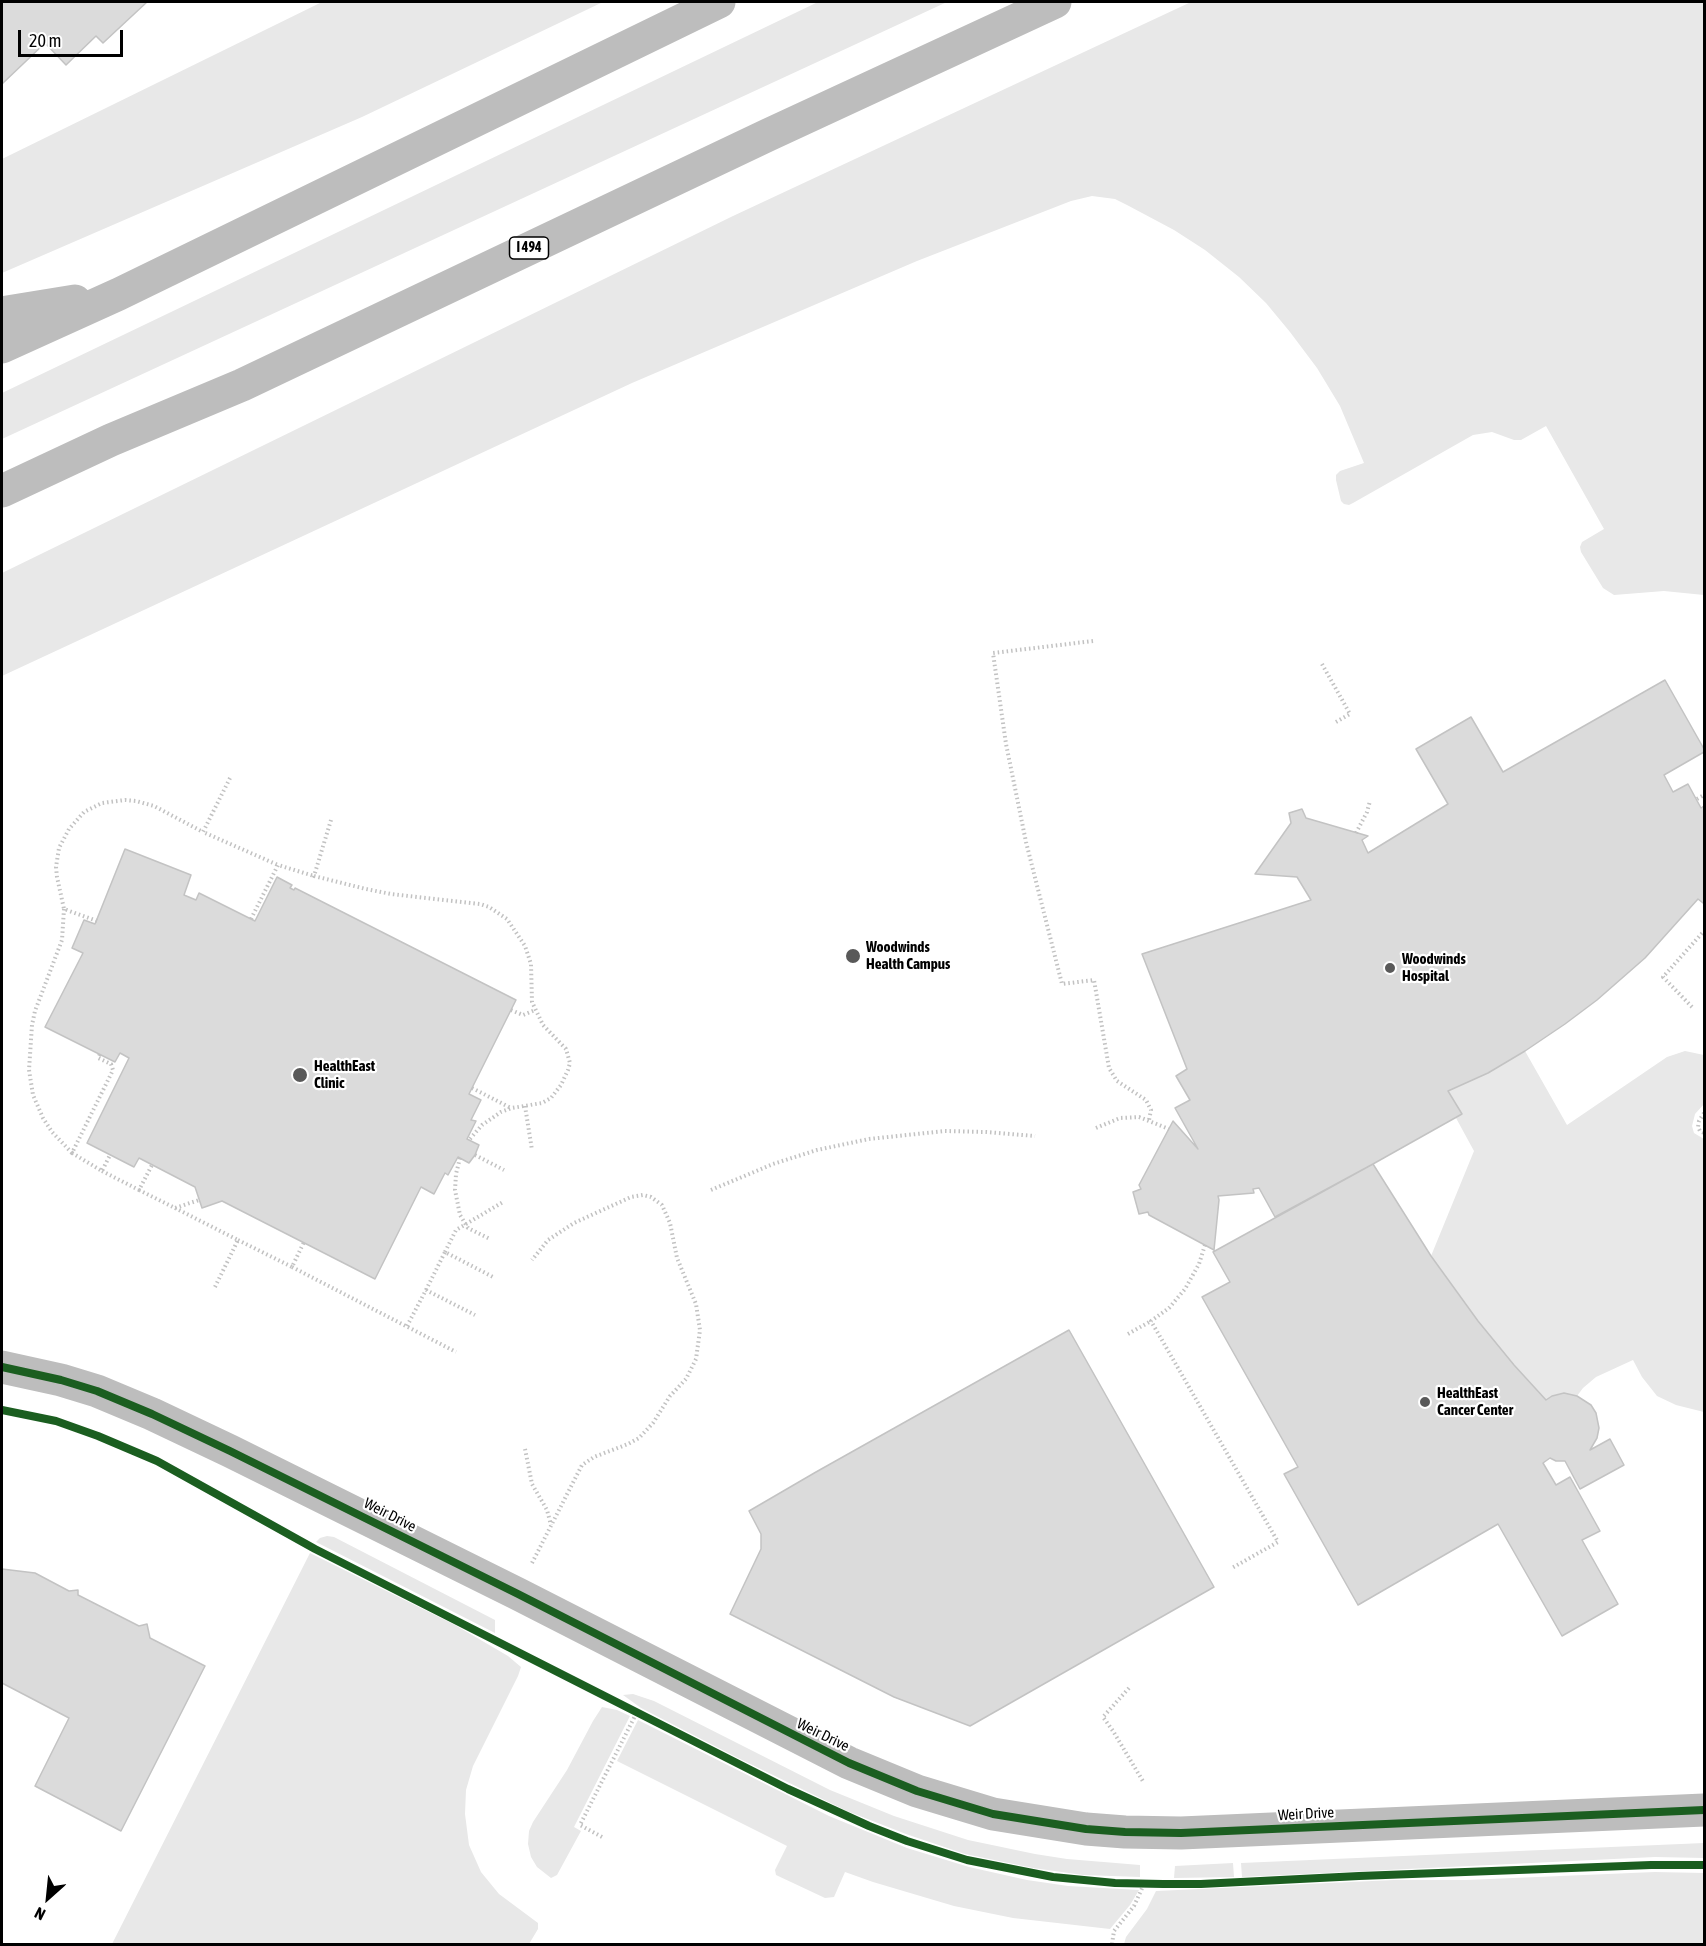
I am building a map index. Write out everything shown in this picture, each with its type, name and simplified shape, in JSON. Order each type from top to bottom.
[{"type":"main road","points":[[2,347],[119,294],[719,2]]},
{"type":"main road","name":"I 494","points":[[2,491],[111,440],[242,385],[768,135],[1055,2]]},
{"type":"main road","points":[[2,314],[119,294]]},
{"type":"main road","points":[[2,514],[111,440]]},
{"type":"main road","name":"Weir Drive","points":[[2,1367],[61,1380],[97,1391],[200,1436],[828,1752],[893,1782],[975,1809],[1075,1828],[1145,1833],[1704,1810]]},
{"type":"path","points":[[1093,641],[993,653],[1003,725],[1026,842],[1062,984],[1094,980],[1109,1068],[1118,1081],[1146,1100],[1151,1110],[1149,1120]]},
{"type":"path","points":[[1322,664],[1350,714],[1336,722]]},
{"type":"path","points":[[203,831],[230,778]]},
{"type":"path","points":[[1696,799],[1704,795]]},
{"type":"path","points":[[456,1352],[102,1172],[72,1153],[52,1132],[33,1095],[29,1070],[35,1011],[62,940],[64,909],[57,878],[57,855],[69,829],[84,812],[102,802],[136,801],[161,809],[278,865],[366,890],[475,903],[498,913],[514,927],[520,936],[529,955],[531,995],[535,1010],[543,1025],[564,1046],[570,1063],[565,1079],[551,1098],[542,1103],[501,1112],[482,1125],[469,1140]]},
{"type":"path","points":[[1356,833],[1370,801]]},
{"type":"path","points":[[314,876],[331,820]]},
{"type":"path","points":[[251,919],[278,865]]},
{"type":"path","points":[[64,909],[97,921]]},
{"type":"path","points":[[1692,1006],[1663,977],[1704,931]]},
{"type":"path","points":[[511,1010],[523,1015],[535,1010]]},
{"type":"path","points":[[72,1153],[113,1070],[111,1064],[98,1058],[100,1054]]},
{"type":"path","points":[[472,1088],[512,1108]]},
{"type":"path","points":[[525,1106],[532,1150]]},
{"type":"path","points":[[1704,1113],[1698,1127],[1704,1133]]},
{"type":"path","points":[[1096,1128],[1126,1117],[1139,1117],[1169,1129]]},
{"type":"path","points":[[711,1190],[773,1164],[818,1150],[869,1139],[945,1131],[986,1131],[1035,1136]]},
{"type":"path","points":[[102,1172],[110,1155]]},
{"type":"path","points":[[475,1155],[504,1170]]},
{"type":"path","points":[[460,1158],[455,1190],[458,1209],[468,1228],[490,1239]]},
{"type":"path","points":[[139,1190],[152,1165]]},
{"type":"path","points":[[531,1563],[582,1465],[594,1457],[634,1441],[646,1430],[661,1412],[670,1396],[681,1386],[692,1369],[699,1350],[700,1330],[696,1304],[677,1258],[666,1212],[660,1202],[651,1197],[643,1195],[631,1197],[574,1223],[548,1240],[532,1260]]},
{"type":"path","points":[[175,1208],[199,1200]]},
{"type":"path","points":[[407,1326],[456,1230],[503,1202]]},
{"type":"path","points":[[214,1289],[238,1240]]},
{"type":"path","points":[[292,1267],[304,1242]]},
{"type":"path","points":[[1128,1334],[1169,1308],[1185,1289],[1199,1264],[1205,1245]]},
{"type":"path","points":[[445,1252],[495,1278]]},
{"type":"path","points":[[426,1290],[475,1315]]},
{"type":"path","points":[[1151,1321],[1278,1542],[1232,1568]]},
{"type":"path","points":[[525,1449],[532,1484],[547,1510],[551,1526]]},
{"type":"path","points":[[1129,1688],[1103,1717],[1144,1783]]},
{"type":"path","points":[[627,1707],[646,1717]]},
{"type":"path","points":[[602,1837],[580,1825],[637,1712]]},
{"type":"path","points":[[1134,1884],[1153,1884]]},
{"type":"path","points":[[1112,1944],[1114,1931],[1134,1906],[1144,1884]]},
{"type":"shaded area","points":[[322,2],[603,2],[362,117],[2,273],[2,159]]},
{"type":"shaded area","points":[[818,2],[947,2],[2,439],[2,393]]},
{"type":"shaded area","points":[[1191,2],[1704,2],[1704,595],[1664,591],[1614,595],[1603,588],[1580,547],[1582,542],[1604,529],[1546,426],[1521,440],[1514,440],[1492,432],[1473,435],[1353,503],[1344,504],[1341,501],[1336,475],[1340,471],[1364,463],[1340,406],[1317,368],[1290,332],[1266,303],[1239,277],[1205,250],[1174,230],[1115,199],[1092,196],[1071,201],[917,261],[632,383],[2,676],[2,573],[733,216]]},
{"type":"shaded area","points":[[1525,1051],[1567,1125],[1667,1057],[1685,1051],[1704,1055],[1704,1104],[1695,1114],[1692,1126],[1694,1133],[1704,1139],[1704,1412],[1676,1405],[1657,1396],[1642,1377],[1633,1360],[1596,1377],[1577,1396],[1564,1393],[1546,1400],[1478,1321],[1431,1256],[1474,1151],[1456,1118],[1462,1114],[1448,1091],[1488,1073]]},
{"type":"shaded area","points":[[327,1536],[334,1537],[495,1620],[495,1633],[316,1542]]},
{"type":"shaded area","points":[[310,1553],[455,1625],[508,1656],[521,1667],[473,1766],[466,1790],[465,1814],[469,1845],[481,1872],[499,1894],[538,1923],[538,1929],[529,1944],[112,1944]]},
{"type":"shaded area","points":[[633,1694],[654,1701],[830,1790],[894,1816],[968,1840],[1035,1854],[1140,1865],[1140,1877],[1083,1875],[1033,1868],[965,1854],[906,1834],[847,1811],[738,1758],[641,1708],[623,1695]]},
{"type":"shaded area","points":[[602,1707],[630,1716],[574,1827],[581,1831],[557,1875],[551,1878],[537,1867],[531,1857],[528,1844],[529,1831]]},
{"type":"shaded area","points":[[638,1720],[829,1816],[907,1848],[969,1867],[1027,1880],[1068,1886],[1139,1890],[1110,1929],[1013,1918],[954,1906],[845,1872],[834,1897],[825,1898],[776,1875],[775,1870],[787,1846],[617,1761]]},
{"type":"shaded area","points":[[1704,1843],[1704,1858],[1655,1857],[1242,1877],[1241,1863]]},
{"type":"shaded area","points":[[1233,1863],[1234,1877],[1174,1878],[1175,1866]]},
{"type":"shaded area","points":[[1655,1872],[1704,1873],[1704,1944],[1124,1944],[1126,1937],[1147,1909],[1156,1891],[1394,1880],[1466,1880]]},
{"type":"building","points":[[2,2],[147,2],[103,43],[96,36],[66,65],[45,43],[2,84]]},
{"type":"building","name":"Woodwinds Hospital","points":[[1665,680],[1704,749],[1704,752],[1664,775],[1673,792],[1688,784],[1701,808],[1704,806],[1703,903],[1698,899],[1645,958],[1597,1000],[1565,1024],[1488,1073],[1448,1091],[1462,1114],[1373,1164],[1275,1217],[1259,1188],[1253,1189],[1254,1193],[1218,1196],[1214,1250],[1149,1215],[1148,1212],[1139,1214],[1133,1192],[1141,1189],[1139,1185],[1173,1121],[1198,1149],[1175,1108],[1190,1100],[1176,1076],[1187,1069],[1142,954],[1311,900],[1297,877],[1255,874],[1291,823],[1289,813],[1302,809],[1306,818],[1368,836],[1362,840],[1368,853],[1448,804],[1416,749],[1471,717],[1503,772]]},
{"type":"building","name":"HealthEast Clinic","points":[[125,849],[191,875],[184,895],[196,900],[199,893],[255,921],[277,877],[292,885],[290,888],[294,890],[295,888],[516,1000],[469,1094],[481,1100],[471,1120],[476,1121],[467,1139],[479,1145],[475,1155],[469,1163],[458,1157],[448,1175],[445,1173],[434,1194],[421,1187],[375,1279],[222,1201],[202,1208],[195,1187],[139,1158],[134,1167],[87,1143],[129,1058],[120,1053],[115,1062],[45,1027],[83,953],[72,948],[84,920],[95,924]]},
{"type":"building","name":"HealthEast Cancer Center","points":[[1373,1164],[1431,1256],[1478,1321],[1514,1365],[1546,1400],[1564,1393],[1577,1396],[1591,1405],[1596,1413],[1599,1428],[1597,1438],[1590,1450],[1610,1439],[1624,1465],[1580,1489],[1565,1461],[1550,1458],[1543,1463],[1556,1485],[1570,1477],[1600,1531],[1582,1540],[1618,1604],[1562,1636],[1498,1524],[1358,1605],[1284,1474],[1298,1467],[1202,1297],[1230,1282],[1213,1252]]},
{"type":"building","points":[[1069,1330],[1214,1587],[970,1726],[894,1697],[730,1614],[761,1549],[761,1534],[749,1511]]},
{"type":"building","points":[[2,1569],[35,1573],[69,1591],[78,1590],[78,1595],[139,1626],[147,1624],[150,1638],[205,1666],[121,1831],[35,1786],[69,1718],[2,1683]]},
{"type":"cycle path","points":[[2,1367],[61,1380],[97,1391],[152,1414],[518,1594],[849,1763],[917,1791],[993,1814],[1086,1829],[1181,1833],[1704,1810]]},
{"type":"cycle path","points":[[2,1410],[56,1421],[157,1461],[315,1549],[788,1789],[869,1826],[967,1860],[1053,1877],[1115,1883],[1163,1884],[1651,1865],[1704,1865]]},
{"type":"place","name":"Woodwinds Health Campus","points":[[853,956]]},
{"type":"place","name":"Woodwinds Hospital","points":[[1390,968]]},
{"type":"place","name":"HealthEast Clinic","points":[[300,1075]]},
{"type":"place","name":"HealthEast Cancer Center","points":[[1425,1402]]}]
